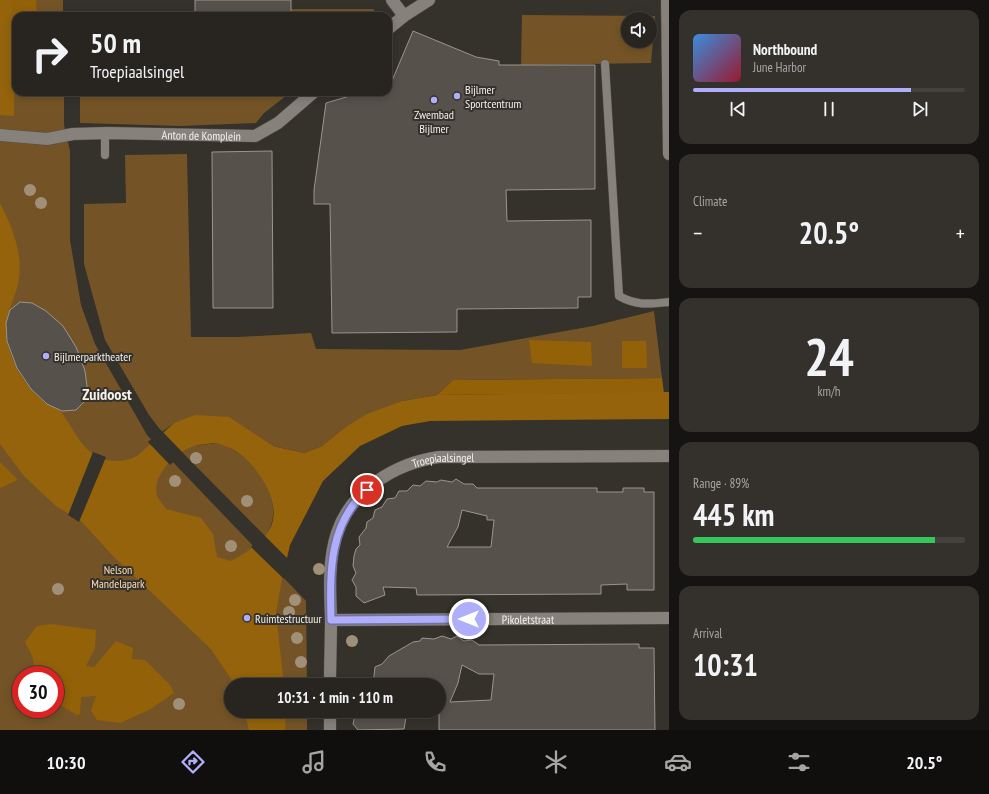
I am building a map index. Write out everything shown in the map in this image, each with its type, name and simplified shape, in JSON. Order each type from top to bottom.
[{"type":"street","points":[[392,0],[404,16]]},
{"type":"street","points":[[392,26],[429,0]]},
{"type":"street","points":[[667,0],[669,154]]},
{"type":"street","name":"Anton de Komplein","points":[[0,135],[47,139],[73,134],[105,133],[255,136],[278,123],[309,96]]},
{"type":"street","name":"Troepiaalsingel","points":[[331,620],[332,558],[337,533],[349,510],[359,497],[374,484],[394,471],[421,459],[439,457],[669,456]]},
{"type":"street","name":"Pikoletstraat","points":[[331,620],[669,618]]},
{"type":"street","points":[[330,678],[331,620]]},
{"type":"street","points":[[330,718],[330,730]]},
{"type":"lane","points":[[605,64],[619,296],[631,302],[645,304],[669,302]]},
{"type":"lane","points":[[105,133],[105,155]]},
{"type":"green space","name":"Nelson Mandelapark","points":[[0,0],[63,0],[63,12],[12,12],[12,96],[64,96],[64,125],[70,151],[70,240],[81,305],[95,344],[147,435],[306,601],[307,678],[224,678],[224,718],[307,718],[307,730],[0,730]]},
{"type":"green space","points":[[291,9],[374,9],[374,12],[291,12]]},
{"type":"green space","points":[[522,15],[621,16],[621,48],[652,48],[651,63],[521,65]]},
{"type":"green space","points":[[80,96],[286,96],[264,113],[256,123],[180,126],[80,123]]},
{"type":"green space","points":[[187,154],[191,337],[239,337],[311,333],[316,349],[460,350],[593,326],[654,311],[662,378],[453,380],[437,395],[402,401],[344,428],[322,446],[304,453],[174,423],[162,432],[149,415],[105,340],[84,264],[84,204],[126,203],[125,155]]},
{"type":"green space","points":[[217,443],[232,449],[244,457],[253,466],[268,488],[272,500],[273,513],[271,525],[265,536],[181,451],[194,446]]},
{"type":"shaded area","points":[[0,0],[10,0],[12,12],[12,96],[14,96],[14,116],[0,115]]},
{"type":"shaded area","points":[[10,0],[36,0],[37,12],[12,12],[12,18]]},
{"type":"shaded area","points":[[0,203],[13,232],[20,263],[18,284],[6,327],[7,342],[12,359],[30,389],[43,401],[61,412],[85,447],[96,456],[103,459],[117,461],[130,459],[137,456],[174,423],[195,415],[229,417],[273,446],[304,453],[322,446],[344,428],[367,414],[402,401],[437,395],[669,392],[669,419],[430,421],[402,426],[360,446],[323,481],[290,545],[276,613],[283,678],[230,678],[211,649],[114,557],[80,520],[57,507],[24,476],[0,444]],"holes":[[[216,443],[227,447],[242,456],[259,474],[271,497],[273,508],[273,520],[269,530],[252,548],[231,561],[217,557],[213,534],[201,518],[166,509],[157,496],[156,488],[158,480],[167,465],[173,458],[188,448],[203,444]]]},
{"type":"shaded area","points":[[529,340],[591,342],[592,366],[532,363]]},
{"type":"shaded area","points":[[622,341],[646,341],[647,368],[622,368]]},
{"type":"shaded area","points":[[662,378],[664,393],[437,395],[453,380]]},
{"type":"shaded area","points":[[0,462],[18,480],[0,488]]},
{"type":"shaded area","points":[[51,624],[96,630],[95,648],[86,666],[94,667],[116,641],[133,648],[132,659],[145,660],[170,685],[174,693],[149,710],[120,723],[97,720],[91,711],[96,696],[81,697],[80,714],[77,715],[64,707],[64,666],[33,666],[33,658],[25,642],[37,626]]},
{"type":"shaded area","points":[[246,718],[286,718],[285,730],[249,730]]},
{"type":"pier","points":[[161,430],[183,453],[170,465],[148,442]]},
{"type":"pier","points":[[93,452],[106,457],[79,522],[68,515]]},
{"type":"pier","points":[[263,534],[289,560],[284,579],[251,547]]},
{"type":"building","points":[[195,0],[291,0],[291,12],[195,12]]},
{"type":"building","points":[[413,31],[476,57],[499,61],[499,65],[595,65],[595,189],[506,190],[507,221],[591,220],[591,297],[578,297],[578,308],[457,309],[457,332],[332,333],[330,204],[314,204],[314,190],[326,103],[350,96],[392,96],[392,81]]},
{"type":"building","points":[[272,151],[273,308],[213,308],[212,152]]},
{"type":"building","name":"Bijlmerparktheater","points":[[20,302],[32,303],[46,311],[63,326],[76,347],[85,371],[87,386],[85,401],[76,410],[62,411],[47,404],[31,389],[17,368],[7,341],[6,323],[10,310]]},
{"type":"building","points":[[456,479],[464,484],[473,484],[477,488],[597,488],[597,492],[623,492],[623,488],[644,488],[644,492],[654,492],[654,590],[627,590],[627,584],[601,585],[601,594],[417,595],[416,588],[383,587],[385,595],[364,603],[356,596],[356,587],[352,580],[356,573],[353,566],[354,556],[356,549],[360,545],[359,537],[366,528],[367,522],[373,518],[375,510],[382,507],[387,499],[395,498],[399,491],[407,491],[413,485],[420,486],[426,481],[437,482],[441,480],[452,482]],"holes":[[[462,510],[487,516],[487,520],[494,520],[491,547],[447,547],[458,527]]]},
{"type":"building","points":[[442,636],[451,639],[457,636],[464,641],[472,640],[479,645],[639,644],[639,648],[654,648],[655,730],[439,730],[439,718],[446,718],[446,678],[374,678],[375,667],[382,664],[389,656],[413,642],[420,641],[422,638],[434,639]],"holes":[[[462,665],[479,674],[494,674],[491,700],[450,702],[458,683]]]},
{"type":"building","points":[[354,718],[406,718],[404,729],[358,730],[353,724]]},
{"type":"place","name":"Bijlmer Sportcentrum","points":[[457,96]]},
{"type":"place","name":"Zwembad Bijlmer","points":[[434,100]]},
{"type":"place","name":"Bijlmerparktheater","points":[[46,356]]},
{"type":"place","name":"Ruimtestructuur","points":[[247,618]]},
{"type":"district","name":"Zuidoost","points":[[107,394]]},
{"type":"route","points":[[367,490],[359,497],[349,510],[337,533],[332,558],[330,582],[331,620],[469,619]]}]
